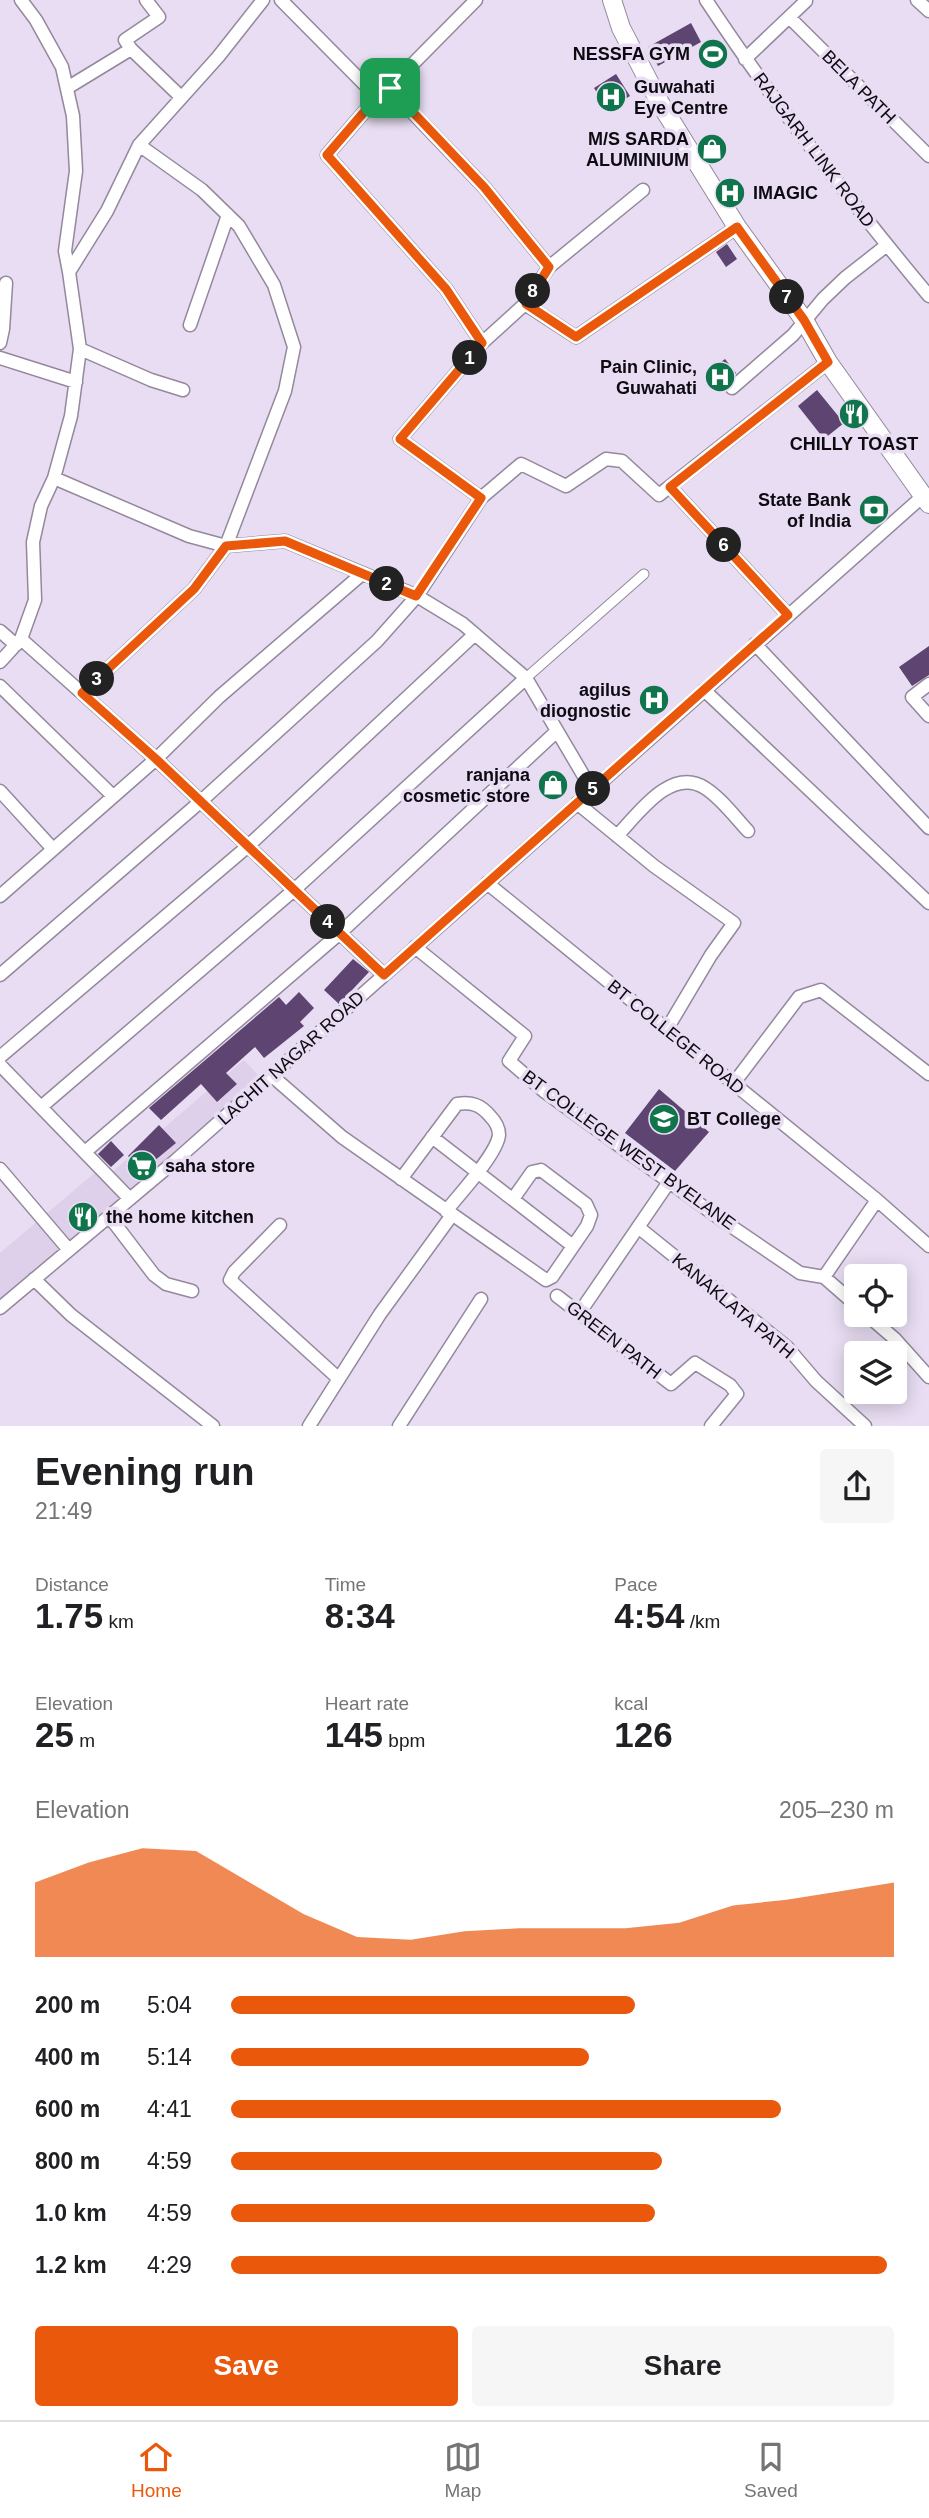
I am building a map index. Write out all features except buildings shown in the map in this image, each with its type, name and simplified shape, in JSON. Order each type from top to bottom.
[{"type":"main road","points":[[598,0],[621,27]]},
{"type":"main road","points":[[611,0],[621,27],[660,103],[737,227],[804,320],[828,362],[926,500]]},
{"type":"street","points":[[0,662],[18,642],[35,600],[33,542],[41,506],[54,478],[71,416],[80,349],[65,251],[76,171],[73,116],[62,67],[36,20],[21,0]]},
{"type":"street","points":[[146,0],[159,17],[125,40],[181,97]]},
{"type":"street","points":[[69,272],[107,211],[139,145],[218,57],[263,0]]},
{"type":"street","points":[[281,0],[377,97]]},
{"type":"street","points":[[476,0],[390,88],[377,97],[327,155],[446,289],[482,343]]},
{"type":"street","name":"RAJGARH LINK ROAD","points":[[706,0],[745,59],[929,296]]},
{"type":"street","points":[[745,59],[790,18],[805,0]]},
{"type":"street","points":[[916,0],[929,11]]},
{"type":"street","name":"BELA PATH","points":[[790,18],[929,156]]},
{"type":"street","points":[[67,88],[131,49]]},
{"type":"street","points":[[390,88],[484,187],[549,267]]},
{"type":"street","points":[[82,693],[194,589],[226,546],[285,391],[294,347],[274,285],[239,226],[202,190],[139,145]]},
{"type":"street","points":[[481,498],[400,439],[482,343],[526,304],[549,267],[643,190]]},
{"type":"street","points":[[190,325],[228,215]]},
{"type":"street","points":[[526,304],[576,337],[737,227]]},
{"type":"street","points":[[732,388],[793,335],[845,278],[887,245]]},
{"type":"street","points":[[0,343],[6,283]]},
{"type":"street","points":[[80,349],[164,385],[183,390]]},
{"type":"street","points":[[0,358],[76,382]]},
{"type":"street","points":[[0,975],[200,802],[377,641],[416,596],[481,498],[521,464],[566,486],[606,458],[622,461],[659,495],[828,362]]},
{"type":"street","points":[[54,478],[188,536],[226,546],[285,541],[416,596],[463,624],[526,678],[592,790]]},
{"type":"street","points":[[670,487],[788,615]]},
{"type":"street","name":"LACHIT NAGAR ROAD","points":[[0,1308],[130,1199],[271,1075],[788,615],[926,500]]},
{"type":"street","points":[[0,896],[156,759],[219,697],[362,574]]},
{"type":"street","points":[[41,1107],[294,890],[643,574]]},
{"type":"street","points":[[0,631],[82,693],[156,759],[384,975]]},
{"type":"street","points":[[0,1057],[247,847],[475,634]]},
{"type":"street","points":[[755,644],[929,828]]},
{"type":"street","points":[[929,684],[912,696],[929,716]]},
{"type":"street","points":[[0,686],[113,796]]},
{"type":"street","points":[[704,690],[929,903]]},
{"type":"street","points":[[85,1153],[340,933],[557,731]]},
{"type":"street","points":[[617,836],[650,802],[676,782],[694,782],[708,789],[748,831]]},
{"type":"street","points":[[0,791],[53,849]]},
{"type":"street","points":[[578,803],[654,866],[734,923],[711,955],[667,1030]]},
{"type":"street","name":"BT COLLEGE ROAD","points":[[487,883],[877,1200],[929,1246]]},
{"type":"street","name":"BT COLLEGE WEST BYELANE","points":[[415,947],[525,1036],[509,1061],[545,1092],[800,1273],[824,1276],[844,1294]]},
{"type":"street","points":[[734,1083],[799,997],[821,990],[929,1074]]},
{"type":"street","points":[[0,1065],[130,1199]]},
{"type":"street","points":[[271,1075],[342,1137],[546,1280],[552,1277],[587,1226],[591,1215],[586,1204],[541,1170],[532,1172],[513,1199]]},
{"type":"street","points":[[309,1426],[380,1314],[477,1171],[496,1148],[499,1133],[496,1122],[484,1109],[471,1102],[457,1104],[401,1179]]},
{"type":"street","points":[[432,1137],[573,1246]]},
{"type":"street","points":[[0,1169],[69,1250]]},
{"type":"street","points":[[580,1312],[670,1182]]},
{"type":"street","points":[[824,1276],[877,1200]]},
{"type":"street","points":[[109,1216],[155,1275],[166,1284],[192,1291]]},
{"type":"street","points":[[280,1225],[234,1272],[230,1280],[339,1378]]},
{"type":"street","name":"KANAKLATA PATH","points":[[638,1227],[787,1347],[816,1381],[866,1426]]},
{"type":"street","points":[[34,1279],[71,1315],[214,1426]]},
{"type":"street","name":"GREEN PATH","points":[[557,1296],[671,1384],[695,1363],[730,1385],[737,1394],[711,1426]]},
{"type":"street","points":[[399,1426],[481,1299]]},
{"type":"street","points":[[881,1327],[929,1377]]},
{"type":"shaded area","points":[[244,1060],[260,1077],[133,1189],[128,1187],[113,1171]]},
{"type":"shaded area","points":[[97,1171],[120,1195],[120,1200],[0,1302],[0,1253]]},
{"type":"place","name":"NESSFA GYM","points":[[713,54]]},
{"type":"place","name":"Guwahati Eye Centre","points":[[611,97]]},
{"type":"place","name":"M/S SARDA ALUMINIUM","points":[[712,149]]},
{"type":"place","name":"IMAGIC","points":[[730,193]]},
{"type":"place","name":"Pain Clinic, Guwahati","points":[[720,377]]},
{"type":"place","name":"CHILLY TOAST","points":[[854,414]]},
{"type":"place","name":"State Bank of India","points":[[874,510]]},
{"type":"place","name":"agilus diognostic","points":[[654,700]]},
{"type":"place","name":"ranjana cosmetic store","points":[[553,785]]},
{"type":"place","name":"BT College","points":[[664,1119]]},
{"type":"place","name":"saha store","points":[[142,1166]]},
{"type":"place","name":"the home kitchen","points":[[83,1217]]},
{"type":"route","points":[[390,88],[484,187],[549,267],[526,304],[576,337],[737,227],[804,320],[828,362],[670,487],[788,615],[384,975],[156,759],[82,693],[194,589],[226,546],[285,541],[416,596],[481,498],[400,439],[482,343],[446,289],[327,155],[377,97],[390,88]]}]
